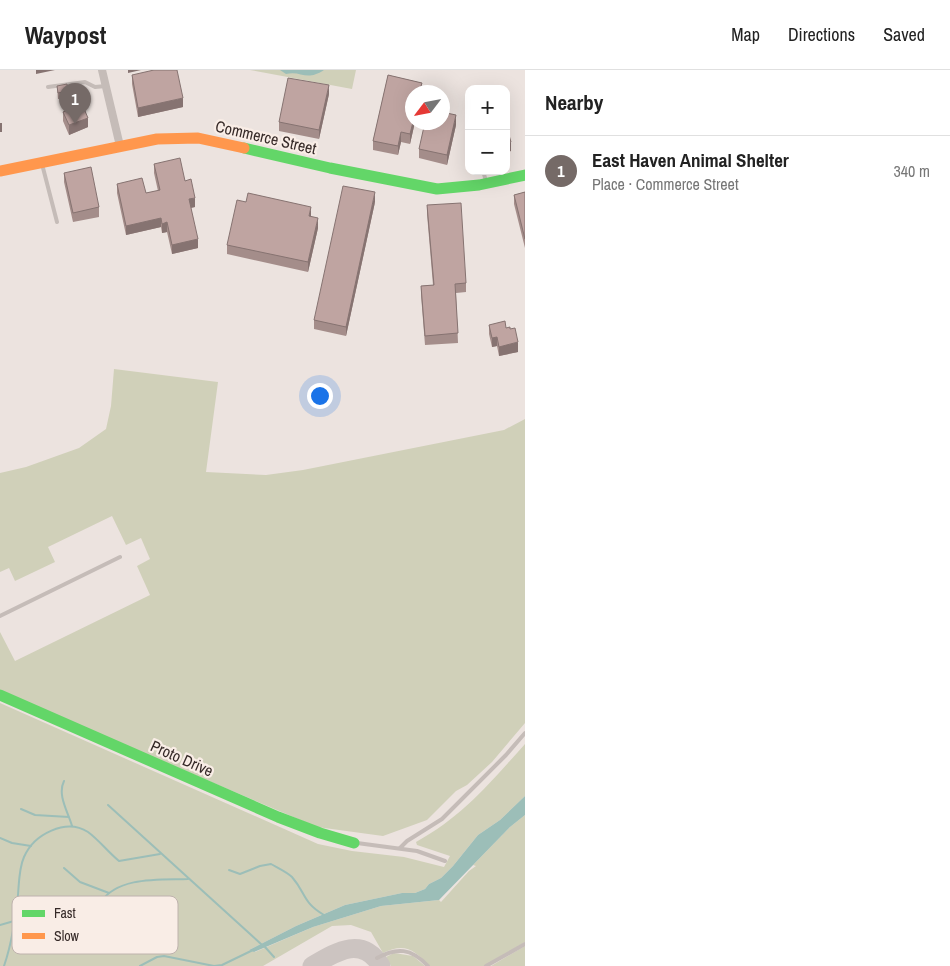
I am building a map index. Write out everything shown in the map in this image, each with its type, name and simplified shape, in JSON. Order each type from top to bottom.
[{"type":"street","points":[[102,70],[120,146]]},
{"type":"street","name":"Commerce Street","points":[[0,171],[157,139],[198,138],[429,188],[454,189],[525,175]]},
{"type":"street","name":"Proto Drive","points":[[0,695],[270,813],[320,833],[354,843]]},
{"type":"lane","points":[[48,87],[85,82],[95,87],[106,86]]},
{"type":"lane","points":[[42,162],[57,222]]},
{"type":"lane","points":[[484,175],[486,183]]},
{"type":"lane","points":[[0,616],[120,557]]},
{"type":"lane","points":[[400,848],[407,841],[442,819],[506,755],[525,732]]},
{"type":"lane","points":[[354,843],[400,848],[431,855],[445,862]]},
{"type":"lane","points":[[486,966],[525,944]]},
{"type":"lane","points":[[376,958],[392,951],[405,951],[417,956],[428,966]]},
{"type":"green space","points":[[250,70],[356,70],[352,89]]},
{"type":"green space","points":[[114,369],[218,382],[206,472],[266,475],[303,470],[504,430],[525,419],[525,723],[492,762],[467,785],[456,791],[427,820],[383,836],[317,827],[0,692],[0,632],[15,661],[150,595],[137,566],[150,559],[141,538],[126,545],[112,516],[48,547],[55,562],[15,581],[9,568],[0,572],[0,473],[26,467],[79,448],[106,429],[111,406]]},
{"type":"green space","points":[[0,703],[318,844],[352,851],[404,857],[444,867],[450,856],[417,845],[416,842],[462,810],[488,785],[525,744],[525,796],[500,820],[478,835],[441,878],[429,884],[425,889],[415,893],[402,893],[345,905],[296,926],[249,950],[255,952],[313,927],[381,906],[439,900],[441,902],[469,871],[476,866],[473,865],[510,827],[525,815],[525,942],[484,966],[430,966],[414,952],[403,948],[383,953],[371,932],[351,925],[332,926],[263,966],[0,966]]},
{"type":"green space","points":[[525,946],[525,966],[491,966]]},
{"type":"green space","points":[[394,953],[413,956],[425,966],[391,966],[386,957]]},
{"type":"water","points":[[280,70],[324,70],[308,75],[286,74]]},
{"type":"water","points":[[525,796],[525,815],[510,827],[439,900],[381,906],[313,927],[254,952],[249,950],[296,926],[345,905],[402,893],[415,893],[425,889],[429,884],[441,878],[453,866],[478,835],[500,820]]},
{"type":"building","points":[[154,70],[177,70],[183,98],[138,108],[132,75]]},
{"type":"building","points":[[388,75],[422,83],[421,85],[405,85],[405,130],[411,130],[410,134],[401,132],[398,146],[373,141]]},
{"type":"building","points":[[288,78],[329,85],[319,130],[279,122]]},
{"type":"building","points":[[67,84],[68,91],[58,93],[57,86]]},
{"type":"building","points":[[74,103],[76,107],[82,104],[88,118],[69,125],[63,112],[70,109],[68,105]]},
{"type":"building","points":[[450,114],[456,115],[447,155],[419,149],[423,130],[450,130]]},
{"type":"building","points":[[180,158],[185,181],[191,179],[195,198],[189,199],[198,239],[172,245],[167,222],[162,224],[161,218],[126,226],[117,184],[142,178],[146,193],[160,190],[154,164]]},
{"type":"building","points":[[91,167],[99,207],[73,213],[64,173]]},
{"type":"building","points":[[343,186],[375,192],[346,327],[314,320]]},
{"type":"building","points":[[525,192],[525,239],[514,195]]},
{"type":"building","points":[[248,193],[311,207],[309,216],[318,218],[308,262],[227,245],[237,200],[246,202]]},
{"type":"building","points":[[461,203],[466,283],[455,284],[458,333],[425,336],[421,286],[434,285],[427,205]]},
{"type":"building","points":[[505,321],[506,328],[515,328],[518,342],[499,347],[497,337],[492,338],[489,325]]},
{"type":"waterway","points":[[64,781],[62,798],[72,826]]},
{"type":"waterway","points":[[108,805],[261,944]]},
{"type":"waterway","points":[[21,809],[35,815],[69,817]]},
{"type":"waterway","points":[[18,896],[22,861],[29,849],[43,835],[61,828],[79,828],[88,832],[119,861],[160,854]]},
{"type":"waterway","points":[[0,838],[12,843],[31,846]]},
{"type":"waterway","points":[[229,870],[240,874],[271,864],[292,877],[312,906],[324,915]]},
{"type":"waterway","points":[[64,868],[80,882],[109,893]]},
{"type":"waterway","points":[[107,896],[118,888],[141,881],[188,879]]},
{"type":"waterway","points":[[0,925],[12,922]]},
{"type":"waterway","points":[[4,966],[12,936]]},
{"type":"waterway","points":[[265,947],[274,957]]},
{"type":"waterway","points":[[140,966],[157,957],[164,956],[214,966],[222,965],[253,950]]},
{"type":"taxiway","points":[[312,966],[348,949],[366,951],[381,966]]},
{"type":"traffic: fast","points":[[244,148],[330,168],[437,189],[479,185],[525,175]]},
{"type":"traffic: fast","points":[[0,695],[278,817],[320,833],[354,843]]},
{"type":"traffic: slow","points":[[0,171],[157,139],[198,138],[244,148]]},
{"type":"place","name":"East Haven Animal Shelter","points":[[75,124]]}]
